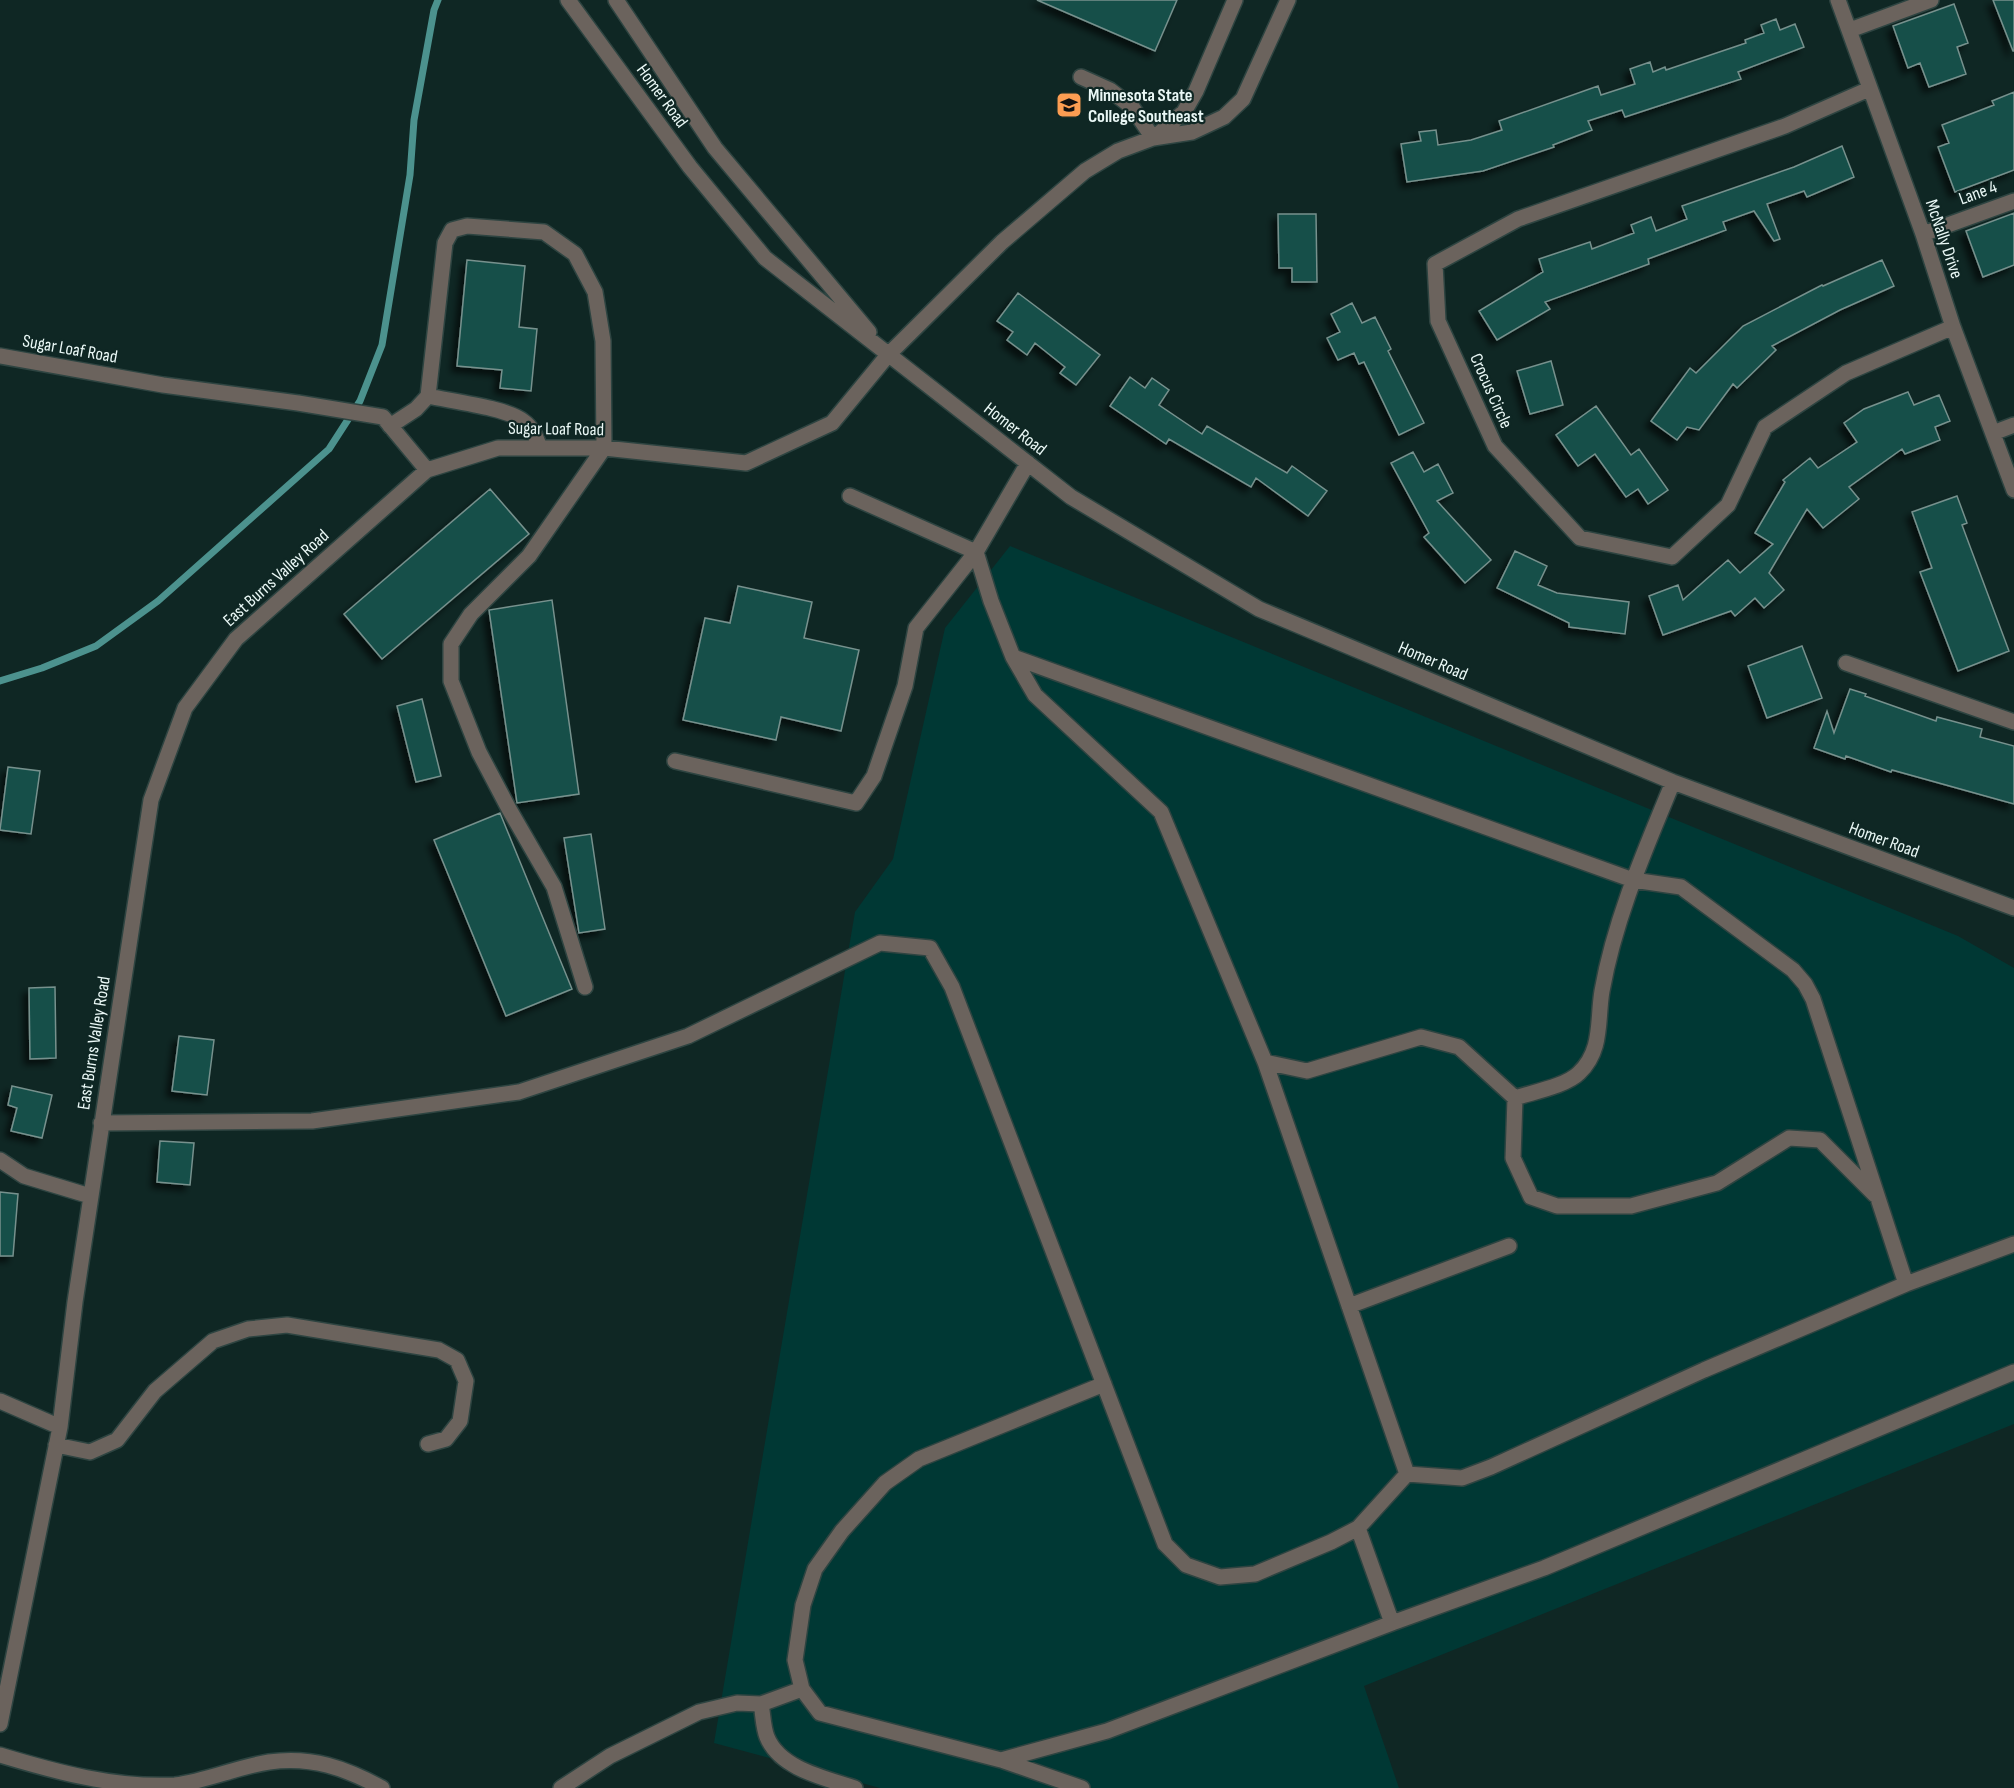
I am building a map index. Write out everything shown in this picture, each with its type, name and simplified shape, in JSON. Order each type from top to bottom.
[{"type":"street","name":"Homer Road","points":[[568,0],[690,167],[765,258],[1071,497],[1259,609],[1673,782],[2014,909]]},
{"type":"street","name":"Homer Road","points":[[616,0],[715,148],[888,355]]},
{"type":"street","points":[[1154,138],[1184,112],[1214,51],[1235,0]]},
{"type":"street","points":[[1154,138],[1192,132],[1224,117],[1243,99],[1288,0]]},
{"type":"street","name":"McNally Drive","points":[[1838,0],[1851,30],[1869,88],[1923,234],[1953,327],[2014,490]]},
{"type":"street","points":[[1851,30],[1931,0]]},
{"type":"street","points":[[1081,77],[1110,90],[1132,107],[1154,138]]},
{"type":"street","name":"Crocus Circle","points":[[1869,88],[1785,126],[1518,219],[1435,264],[1438,321],[1495,446],[1580,538],[1672,557],[1728,505],[1765,427],[1846,373],[1953,327]]},
{"type":"street","name":"Sugar Loaf Road","points":[[427,470],[498,448],[604,448],[746,463],[832,423],[888,355],[1002,242],[1085,171],[1118,151],[1154,138]]},
{"type":"street","name":"Lane 4","points":[[1923,234],[2014,201]]},
{"type":"street","points":[[427,470],[386,421],[416,409],[428,396],[445,243],[452,230],[467,226],[544,232],[575,254],[595,292],[603,341],[604,448],[529,556],[471,614],[451,644],[451,681],[479,752],[554,887],[585,987]]},
{"type":"street","name":"Sugar Loaf Road","points":[[0,356],[163,385],[298,403],[386,421]]},
{"type":"street","points":[[428,396],[500,411],[522,419],[533,431],[540,448]]},
{"type":"street","points":[[1993,433],[2014,425]]},
{"type":"street","points":[[675,761],[856,803],[874,776],[905,686],[916,628],[976,552],[1028,463]]},
{"type":"street","name":"East Burns Valley Road","points":[[0,1725],[60,1427],[90,1197],[151,800],[185,708],[236,639],[427,470]]},
{"type":"street","points":[[850,496],[976,552],[991,601],[1013,657],[1035,695],[1161,812],[1265,1062],[1407,1474]]},
{"type":"street","points":[[1013,657],[1633,880],[1681,887],[1793,970],[1805,984],[1813,999],[1906,1284]]},
{"type":"street","points":[[1846,663],[2014,722]]},
{"type":"street","points":[[1515,1098],[1559,1084],[1579,1074],[1596,1049],[1602,992],[1615,936],[1633,880],[1673,782]]},
{"type":"street","points":[[101,1123],[312,1121],[519,1092],[688,1035],[880,943],[930,948],[952,987],[1165,1545],[1186,1565],[1220,1577],[1255,1574],[1358,1528],[1407,1474]]},
{"type":"street","points":[[1265,1062],[1307,1071],[1421,1036],[1459,1047],[1515,1098],[1513,1158],[1531,1197],[1557,1206],[1631,1206],[1718,1183],[1789,1138],[1820,1140],[1877,1197]]},
{"type":"street","points":[[0,1160],[24,1176],[90,1197]]},
{"type":"street","points":[[1407,1474],[1462,1478],[1704,1370],[1906,1284],[2014,1244]]},
{"type":"street","points":[[1349,1306],[1509,1246]]},
{"type":"street","points":[[56,1445],[90,1452],[117,1440],[155,1391],[213,1341],[248,1329],[287,1325],[439,1350],[457,1360],[466,1381],[460,1421],[446,1439],[428,1444]]},
{"type":"street","points":[[1001,1760],[1107,1731],[1555,1563],[2014,1372]]},
{"type":"street","points":[[1082,1788],[1001,1760],[820,1713],[802,1689],[795,1660],[803,1605],[815,1569],[842,1531],[885,1483],[919,1459],[1104,1383]]},
{"type":"street","points":[[0,1401],[60,1427]]},
{"type":"street","points":[[1358,1528],[1392,1623]]},
{"type":"street","points":[[561,1788],[610,1756],[699,1712],[737,1703],[761,1704],[802,1689]]},
{"type":"street","points":[[761,1704],[766,1736],[774,1749],[801,1771],[855,1788]]},
{"type":"street","points":[[0,1755],[71,1777],[150,1786],[222,1782],[268,1762],[308,1760],[327,1764],[362,1777],[382,1788]]},
{"type":"shaded area","points":[[1010,546],[1958,936],[2014,968],[2014,1424],[1364,1686],[1399,1788],[880,1788],[714,1743],[855,912],[893,859],[945,628]]},
{"type":"building","points":[[1037,0],[1177,0],[1155,51]]},
{"type":"building","points":[[1993,0],[2014,0],[2014,51],[2013,51]]},
{"type":"building","points":[[1954,4],[1968,43],[1957,47],[1966,74],[1929,87],[1920,63],[1908,68],[1893,26]]},
{"type":"building","points":[[1776,19],[1780,30],[1795,24],[1804,47],[1738,72],[1741,79],[1625,117],[1622,110],[1588,121],[1592,130],[1553,145],[1554,147],[1483,171],[1407,182],[1401,144],[1421,141],[1419,132],[1436,130],[1438,145],[1471,140],[1502,130],[1499,121],[1598,86],[1601,95],[1635,84],[1630,69],[1650,62],[1653,72],[1665,67],[1666,70],[1746,43],[1745,40],[1764,33],[1761,25]]},
{"type":"building","points":[[2014,92],[2014,170],[1955,192],[1938,147],[1949,143],[1942,125],[1994,105],[1992,101]]},
{"type":"building","points":[[1842,146],[1854,177],[1807,197],[1804,191],[1767,204],[1780,239],[1774,241],[1754,211],[1723,222],[1726,230],[1648,259],[1649,264],[1545,302],[1550,309],[1497,340],[1479,311],[1543,272],[1539,259],[1590,242],[1592,249],[1634,233],[1631,225],[1651,217],[1656,231],[1687,219],[1682,206],[1794,167]]},
{"type":"building","points":[[2014,213],[2014,265],[1983,277],[1966,231]]},
{"type":"building","points":[[1278,214],[1316,214],[1317,282],[1292,282],[1292,268],[1279,268]]},
{"type":"building","points":[[467,260],[525,266],[519,327],[537,329],[531,391],[500,388],[502,370],[457,366]]},
{"type":"building","points":[[1882,260],[1894,286],[1840,310],[1772,346],[1776,350],[1737,388],[1733,384],[1699,430],[1687,427],[1677,440],[1651,421],[1690,368],[1696,373],[1743,326],[1822,285]]},
{"type":"building","points":[[1018,293],[1100,355],[1076,385],[1060,373],[1065,367],[1035,343],[1027,355],[1007,340],[1013,332],[997,321]]},
{"type":"building","points":[[1352,303],[1362,323],[1375,317],[1391,349],[1388,351],[1424,423],[1399,435],[1364,362],[1359,364],[1354,353],[1338,360],[1327,338],[1340,332],[1331,314]]},
{"type":"building","points":[[1551,361],[1563,405],[1530,414],[1517,371]]},
{"type":"building","points":[[1130,377],[1145,388],[1152,378],[1169,390],[1159,405],[1202,434],[1207,426],[1287,473],[1292,466],[1327,491],[1308,516],[1256,478],[1251,487],[1169,439],[1166,444],[1110,406]]},
{"type":"building","points":[[1908,392],[1914,405],[1939,395],[1950,421],[1935,427],[1940,440],[1905,454],[1902,449],[1849,487],[1859,499],[1823,528],[1807,509],[1769,573],[1784,590],[1764,608],[1755,598],[1735,616],[1731,611],[1663,635],[1649,596],[1678,585],[1683,600],[1728,560],[1740,573],[1773,544],[1755,533],[1785,482],[1783,480],[1810,458],[1818,468],[1857,442],[1844,423],[1864,409]]},
{"type":"building","points":[[1596,406],[1631,455],[1639,449],[1668,490],[1648,504],[1638,489],[1626,497],[1595,454],[1578,466],[1556,435]]},
{"type":"building","points":[[1413,452],[1424,472],[1438,464],[1453,493],[1437,501],[1491,560],[1465,583],[1424,537],[1429,533],[1391,463]]},
{"type":"building","points":[[490,489],[529,534],[382,659],[344,614]]},
{"type":"building","points":[[1957,496],[1967,523],[1962,525],[2009,651],[1958,671],[1920,572],[1932,568],[1912,512]]},
{"type":"building","points":[[1515,551],[1547,566],[1538,585],[1557,593],[1629,602],[1625,634],[1569,627],[1569,623],[1497,588]]},
{"type":"building","points":[[738,586],[812,602],[804,638],[859,650],[841,731],[781,717],[776,740],[683,720],[705,618],[730,623]]},
{"type":"building","points":[[552,600],[579,794],[517,803],[489,610]]},
{"type":"building","points":[[1802,646],[1822,698],[1767,718],[1748,666]]},
{"type":"building","points":[[1850,689],[1936,721],[1937,717],[1982,729],[1980,737],[2014,746],[2014,804],[1892,770],[1891,772],[1846,756],[1845,759],[1814,748],[1827,711],[1834,733]]},
{"type":"building","points":[[422,699],[441,776],[416,782],[397,706]]},
{"type":"building","points":[[8,767],[40,771],[31,834],[0,830]]},
{"type":"building","points":[[500,813],[572,989],[506,1016],[434,840]]},
{"type":"building","points":[[591,834],[605,929],[579,933],[564,838]]},
{"type":"building","points":[[55,987],[56,1058],[30,1059],[29,988]]},
{"type":"building","points":[[179,1036],[214,1040],[207,1095],[172,1091]]},
{"type":"building","points":[[12,1086],[52,1095],[42,1138],[11,1131],[17,1108],[8,1105]]},
{"type":"building","points":[[160,1141],[194,1143],[190,1185],[157,1182]]},
{"type":"building","points":[[0,1192],[18,1194],[13,1256],[0,1256]]},
{"type":"waterway","points":[[0,681],[42,668],[96,646],[158,601],[329,449],[360,401],[382,345],[410,175],[414,120],[434,10],[438,0]]},
{"type":"place","name":"Minnesota State College Southeast","points":[[1069,105]]}]
